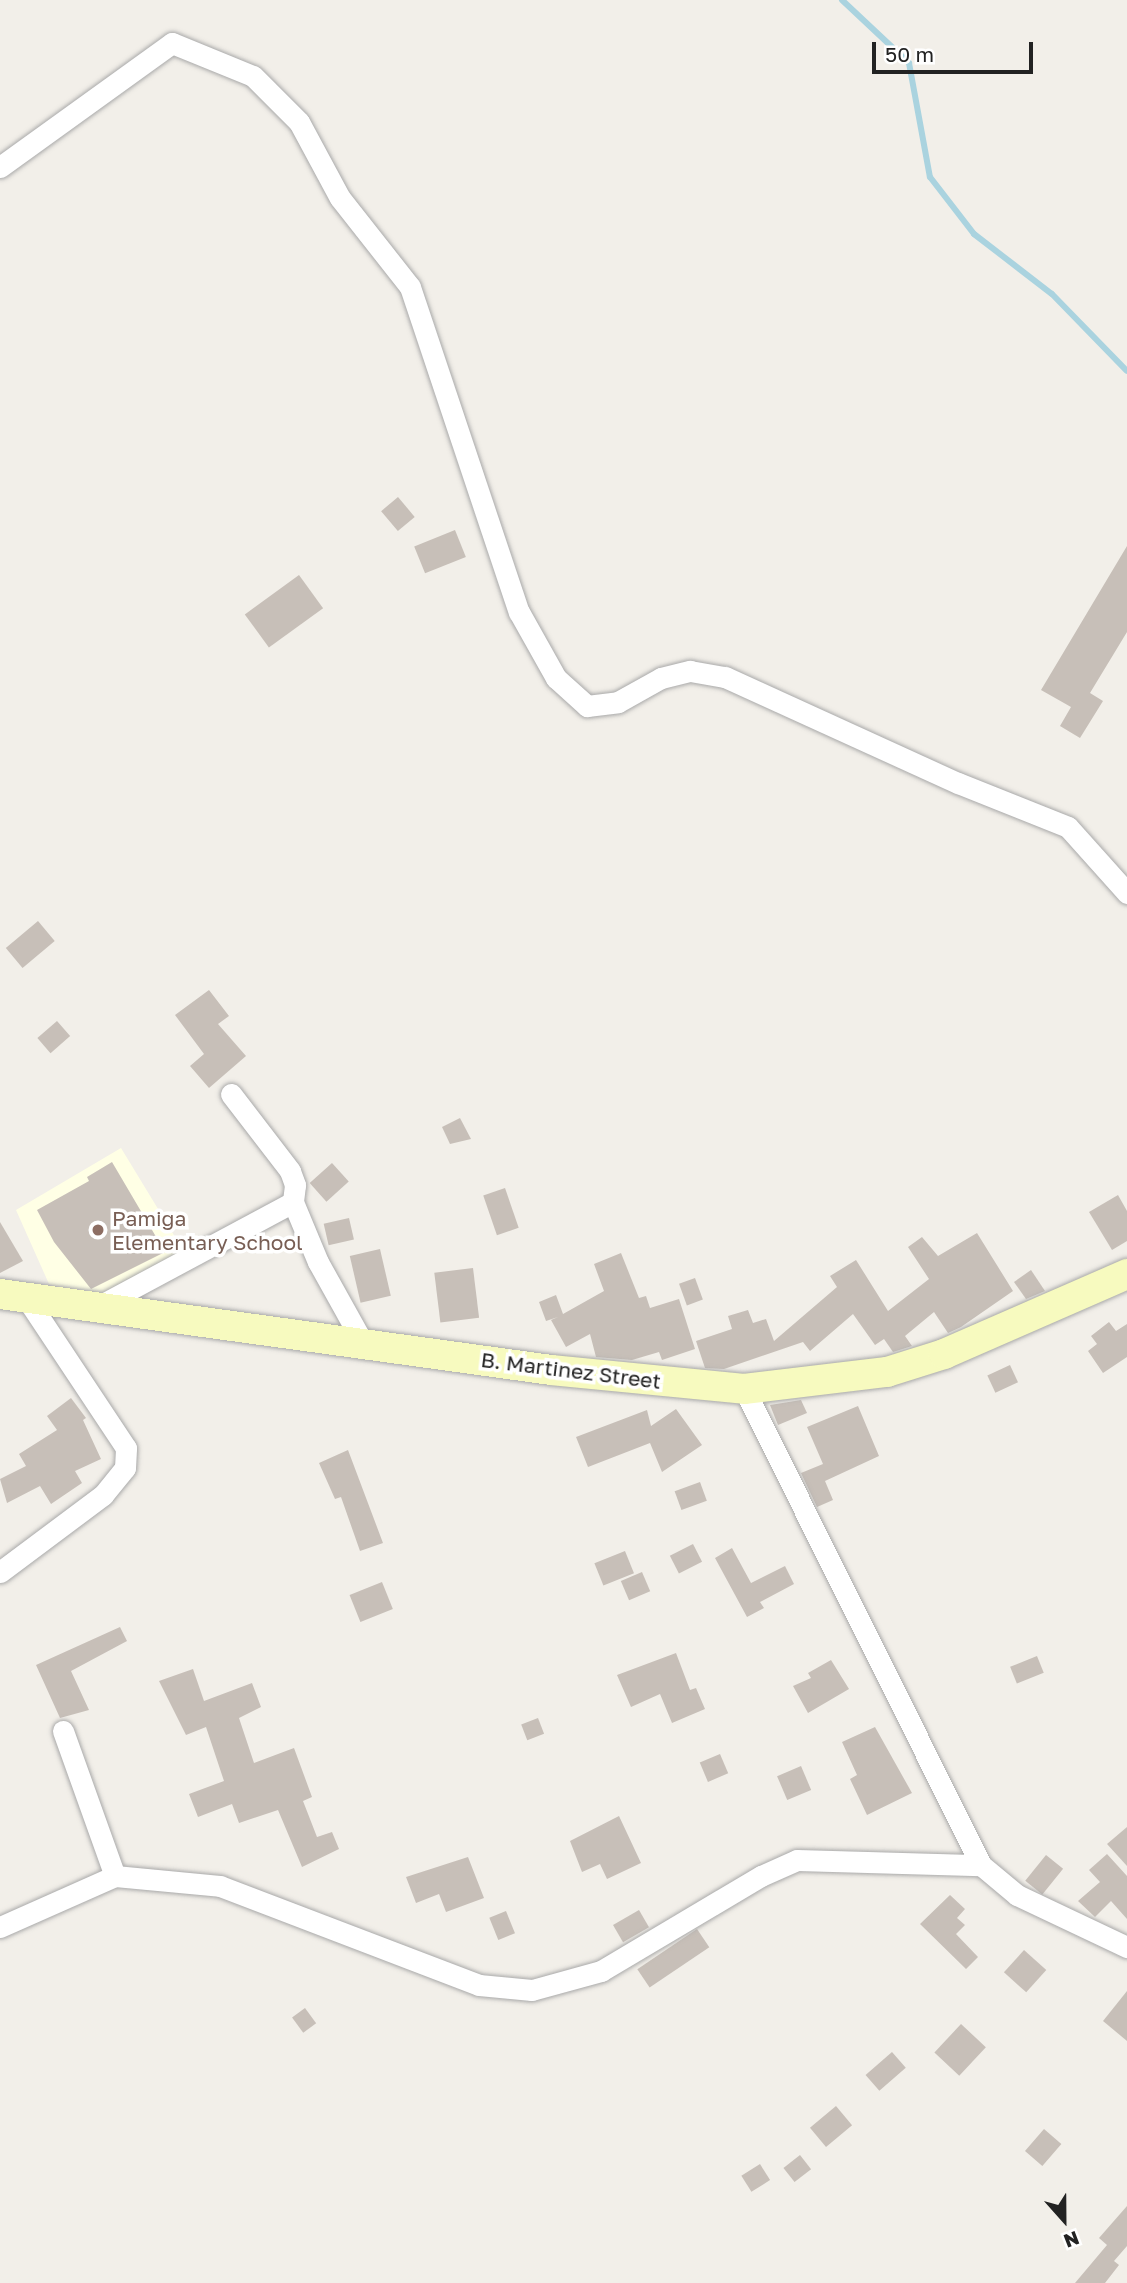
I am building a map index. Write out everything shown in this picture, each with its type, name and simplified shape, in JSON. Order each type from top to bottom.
[{"type":"street","points":[[0,167],[172,43],[253,76],[299,122],[340,198],[410,287],[519,612],[556,678],[587,706],[618,702],[661,678],[690,671],[725,677],[958,783],[1069,827],[1127,893]]},
{"type":"street","points":[[230,1094],[290,1171],[295,1185],[293,1202],[318,1262],[363,1343]]},
{"type":"street","points":[[101,1305],[293,1202]]},
{"type":"street","name":"B. Martinez Street","points":[[12,1295],[101,1305],[167,1320],[363,1343],[551,1370],[744,1389],[887,1372],[944,1354],[1127,1274]]},
{"type":"street","points":[[0,1572],[103,1495],[125,1468],[126,1448],[12,1295]]},
{"type":"street","points":[[744,1389],[981,1865],[1017,1895],[1127,1947]]},
{"type":"street","points":[[63,1731],[116,1876]]},
{"type":"street","points":[[0,1927],[116,1876],[220,1886],[479,1985],[533,1990],[601,1971],[761,1876],[797,1860],[981,1865]]},
{"type":"shaded area","name":"Pamiga Elementary School","points":[[121,1148],[183,1250],[97,1299],[49,1284],[16,1210]]},
{"type":"building","points":[[398,497],[415,517],[398,531],[381,511]]},
{"type":"building","points":[[455,530],[466,557],[425,573],[414,546]]},
{"type":"building","points":[[1127,546],[1127,632],[1090,693],[1103,701],[1080,738],[1060,726],[1071,707],[1041,690]]},
{"type":"building","points":[[299,575],[323,608],[269,648],[245,614]]},
{"type":"building","points":[[38,921],[55,941],[23,968],[6,948]]},
{"type":"building","points":[[209,990],[229,1016],[218,1024],[246,1056],[209,1088],[190,1066],[204,1054],[175,1015]]},
{"type":"building","points":[[57,1021],[70,1036],[50,1053],[37,1038]]},
{"type":"building","points":[[460,1118],[471,1139],[450,1144],[442,1127]]},
{"type":"building","points":[[112,1162],[165,1252],[91,1289],[54,1242],[37,1210],[89,1181],[87,1177]]},
{"type":"building","points":[[332,1163],[349,1182],[326,1202],[310,1183]]},
{"type":"building","points":[[505,1188],[519,1228],[497,1235],[483,1195]]},
{"type":"building","points":[[1118,1195],[1127,1211],[1127,1241],[1112,1250],[1089,1212]]},
{"type":"building","points":[[349,1218],[354,1239],[329,1245],[324,1224]]},
{"type":"building","points":[[0,1222],[23,1261],[0,1273]]},
{"type":"building","points":[[977,1233],[1013,1291],[961,1327],[948,1333],[934,1312],[905,1336],[912,1346],[893,1352],[884,1339],[875,1345],[853,1314],[810,1351],[803,1342],[724,1369],[705,1368],[696,1341],[732,1329],[728,1316],[748,1310],[753,1323],[766,1319],[774,1341],[837,1287],[830,1276],[856,1260],[888,1311],[929,1279],[908,1247],[922,1237],[938,1256]]},
{"type":"building","points":[[380,1249],[391,1296],[361,1303],[350,1256]]},
{"type":"building","points":[[621,1253],[639,1298],[646,1296],[650,1308],[679,1299],[695,1349],[662,1360],[659,1352],[632,1360],[596,1357],[590,1334],[566,1347],[551,1320],[558,1317],[546,1321],[539,1302],[556,1295],[563,1314],[604,1291],[594,1264]]},
{"type":"building","points":[[473,1268],[479,1318],[440,1322],[434,1273]]},
{"type":"building","points":[[1031,1270],[1045,1291],[1026,1299],[1014,1282]]},
{"type":"building","points":[[695,1278],[703,1300],[687,1305],[679,1284]]},
{"type":"building","points":[[1109,1322],[1116,1331],[1127,1324],[1127,1357],[1103,1373],[1088,1351],[1097,1344],[1091,1336]]},
{"type":"building","points":[[1010,1365],[1018,1382],[995,1393],[987,1376]]},
{"type":"building","points":[[71,1398],[86,1418],[83,1420],[101,1459],[75,1471],[82,1483],[51,1504],[40,1486],[7,1503],[0,1479],[26,1466],[19,1454],[57,1430],[47,1416]]},
{"type":"building","points":[[801,1400],[807,1413],[778,1425],[770,1405]]},
{"type":"building","points":[[858,1406],[879,1456],[825,1481],[833,1500],[817,1507],[801,1473],[823,1464],[807,1427]]},
{"type":"building","points":[[676,1409],[702,1445],[662,1472],[650,1443],[588,1467],[576,1437],[647,1410],[651,1426]]},
{"type":"building","points":[[348,1450],[383,1543],[360,1551],[341,1497],[335,1499],[319,1463]]},
{"type":"building","points":[[700,1482],[707,1501],[681,1510],[675,1491]]},
{"type":"building","points":[[693,1544],[702,1562],[679,1574],[670,1556]]},
{"type":"building","points":[[732,1548],[751,1583],[785,1566],[794,1584],[760,1602],[764,1608],[747,1617],[715,1558]]},
{"type":"building","points":[[625,1551],[634,1573],[603,1586],[594,1563]]},
{"type":"building","points":[[642,1572],[650,1591],[629,1600],[621,1581]]},
{"type":"building","points":[[382,1582],[393,1609],[360,1622],[350,1595]]},
{"type":"building","points":[[120,1627],[127,1641],[71,1671],[89,1710],[60,1718],[36,1665]]},
{"type":"building","points":[[676,1653],[690,1690],[696,1688],[705,1709],[672,1723],[660,1694],[631,1707],[617,1675]]},
{"type":"building","points":[[1037,1656],[1044,1673],[1017,1684],[1010,1667]]},
{"type":"building","points":[[831,1660],[849,1689],[808,1713],[793,1686],[811,1678],[808,1673]]},
{"type":"building","points":[[193,1669],[204,1701],[252,1683],[261,1707],[239,1718],[254,1763],[294,1748],[312,1797],[303,1801],[317,1837],[332,1832],[339,1849],[302,1867],[278,1810],[239,1823],[232,1804],[198,1817],[189,1794],[224,1781],[206,1727],[186,1735],[159,1681]]},
{"type":"building","points":[[538,1718],[544,1734],[527,1740],[521,1724]]},
{"type":"building","points":[[875,1727],[912,1793],[867,1815],[850,1779],[857,1775],[842,1742]]},
{"type":"building","points":[[720,1754],[728,1773],[708,1782],[700,1763]]},
{"type":"building","points":[[801,1766],[811,1790],[787,1800],[777,1776]]},
{"type":"building","points":[[619,1816],[641,1863],[607,1879],[600,1864],[582,1872],[570,1841]]},
{"type":"building","points":[[1127,1827],[1127,1866],[1107,1844]]},
{"type":"building","points":[[1107,1854],[1127,1876],[1127,1919],[1111,1901],[1095,1917],[1078,1901],[1100,1882],[1089,1870]]},
{"type":"building","points":[[1046,1855],[1063,1869],[1042,1894],[1025,1881]]},
{"type":"building","points":[[468,1857],[484,1898],[446,1912],[439,1894],[416,1903],[406,1877]]},
{"type":"building","points":[[950,1895],[965,1909],[957,1918],[965,1925],[956,1934],[978,1957],[966,1969],[920,1924]]},
{"type":"building","points":[[639,1910],[649,1927],[623,1942],[613,1925]]},
{"type":"building","points":[[506,1911],[515,1933],[498,1940],[489,1918]]},
{"type":"building","points":[[697,1929],[709,1947],[650,1988],[637,1969]]},
{"type":"building","points":[[1024,1950],[1046,1970],[1026,1992],[1004,1972]]},
{"type":"building","points":[[1127,1991],[1127,2041],[1103,2021]]},
{"type":"building","points":[[305,2008],[316,2023],[303,2033],[292,2017]]},
{"type":"building","points":[[961,2024],[986,2047],[959,2076],[934,2053]]},
{"type":"building","points":[[892,2052],[906,2068],[879,2091],[866,2075]]},
{"type":"building","points":[[836,2106],[852,2125],[826,2147],[810,2128]]},
{"type":"building","points":[[1044,2129],[1061,2144],[1042,2166],[1025,2151]]},
{"type":"building","points":[[800,2155],[811,2169],[795,2182],[783,2168]]},
{"type":"building","points":[[760,2164],[770,2180],[751,2192],[741,2176]]},
{"type":"building","points":[[1127,2206],[1127,2246],[1114,2261],[1119,2265],[1105,2283],[1075,2283],[1107,2245],[1099,2238]]},
{"type":"waterway","points":[[842,0],[909,63],[930,177],[974,234],[1052,294],[1127,371]]},
{"type":"place","name":"Pamiga Elementary School","points":[[98,1230]]}]
